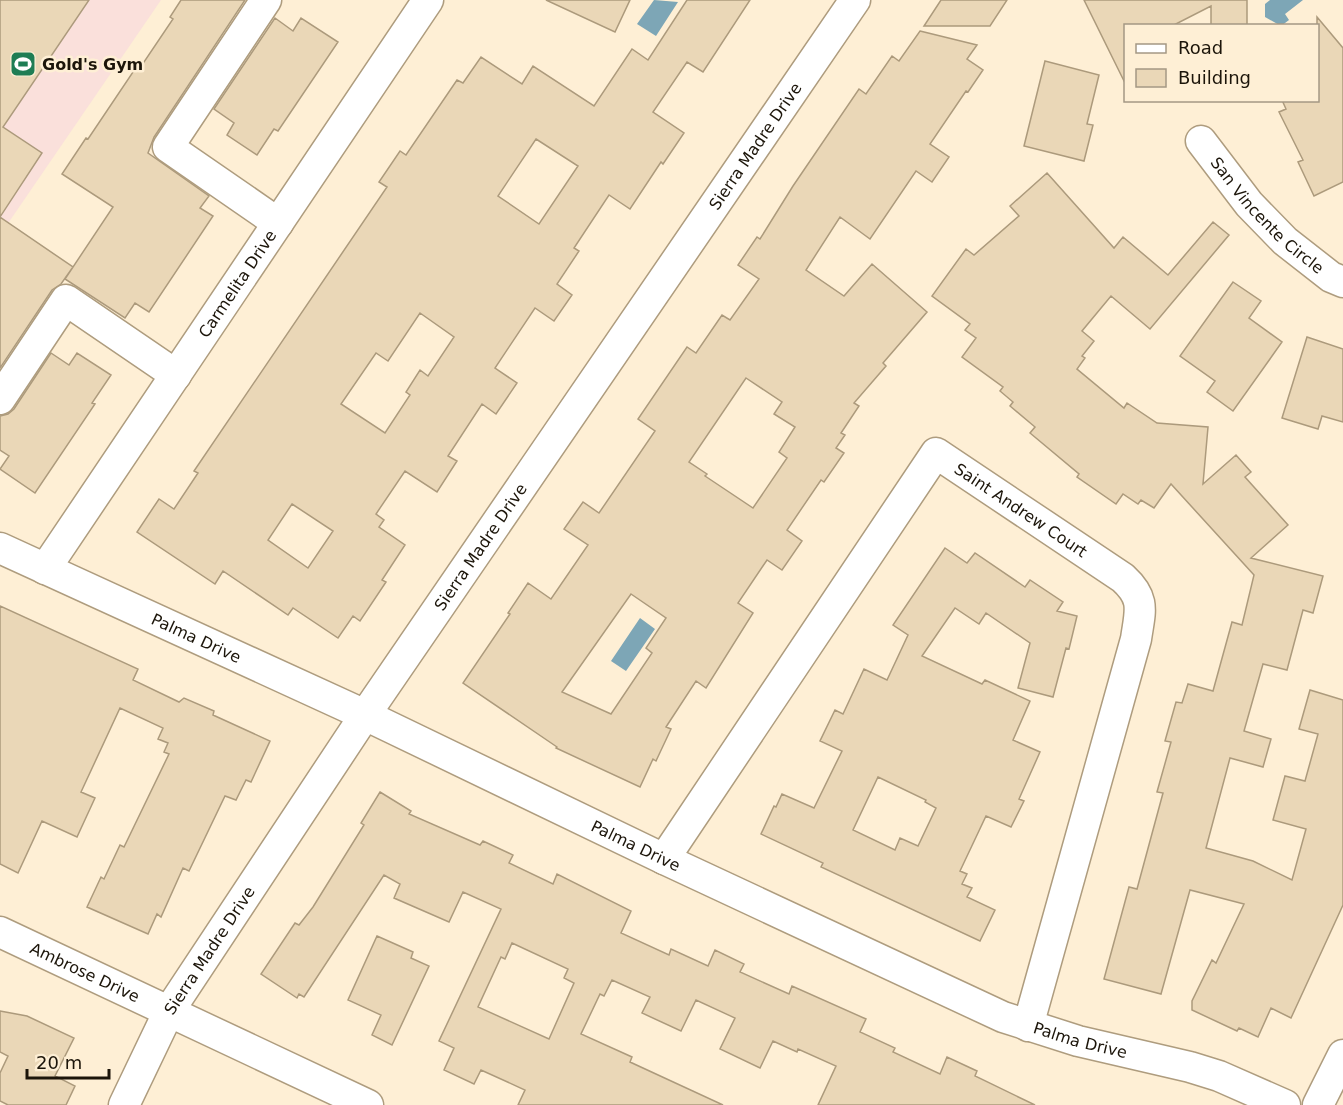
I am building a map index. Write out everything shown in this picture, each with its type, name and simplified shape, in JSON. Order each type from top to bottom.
[{"type":"street","points":[[266,0],[168,147],[278,223]]},
{"type":"street","name":"Carmelita Drive","points":[[45,569],[428,0]]},
{"type":"street","name":"Sierra Madre Drive","points":[[124,1105],[169,1011],[366,715],[855,0]]},
{"type":"street","name":"San Vincente Circle","points":[[1201,141],[1249,204],[1285,241],[1331,277],[1343,282]]},
{"type":"street","points":[[0,399],[66,300],[176,375]]},
{"type":"street","name":"Saint Andrew Court","points":[[664,859],[936,453],[1124,578],[1135,589],[1139,597],[1136,639],[1028,1026]]},
{"type":"street","name":"Palma Drive","points":[[0,548],[366,715],[664,859],[1003,1017],[1077,1041],[1219,1076],[1285,1105]]},
{"type":"street","name":"Ambrose Drive","points":[[0,932],[368,1105]]},
{"type":"street","points":[[1318,1105],[1343,1055]]},
{"type":"shaded area","points":[[0,0],[161,0],[0,235]]},
{"type":"water","points":[[654,0],[678,2],[656,36],[637,24]]},
{"type":"water","points":[[1270,0],[1303,0],[1285,14],[1289,20],[1284,24],[1277,24],[1265,17],[1265,4]]},
{"type":"water","points":[[640,618],[655,629],[626,671],[611,661]]},
{"type":"building","name":"Gold's Gym","points":[[0,0],[89,0],[3,127],[42,153],[0,217]]},
{"type":"building","points":[[181,0],[245,0],[154,137],[148,153],[209,196],[200,208],[213,216],[149,312],[135,303],[125,318],[65,279],[113,207],[62,174],[137,66],[140,68],[173,19],[170,17]]},
{"type":"building","points":[[546,0],[630,0],[615,32]]},
{"type":"building","points":[[687,0],[750,0],[703,72],[687,62],[653,112],[684,133],[663,164],[661,162],[630,209],[609,195],[574,248],[579,251],[557,284],[572,295],[554,321],[535,308],[495,368],[517,383],[496,414],[482,404],[448,456],[457,461],[437,492],[405,471],[376,514],[384,520],[379,527],[405,545],[382,580],[386,582],[360,621],[353,616],[338,638],[293,608],[288,615],[223,571],[215,584],[137,532],[159,499],[174,509],[198,473],[194,471],[387,187],[379,182],[400,151],[406,155],[457,80],[463,83],[481,57],[522,84],[533,66],[594,106],[632,49],[648,60]],"holes":[[[536,139],[578,166],[539,224],[498,196]],[[420,313],[454,337],[428,376],[420,370],[406,392],[410,395],[385,433],[341,404],[376,353],[388,361]],[[292,504],[333,531],[308,568],[268,540]]]},
{"type":"building","points":[[941,0],[1007,0],[990,26],[924,26]]},
{"type":"building","points":[[1084,0],[1247,0],[1247,24],[1211,24],[1211,6],[1176,24],[1124,24],[1124,81]]},
{"type":"building","points":[[1317,17],[1343,48],[1343,182],[1314,196],[1298,162],[1303,160],[1279,112],[1286,109],[1283,102],[1319,102],[1319,24],[1317,24]]},
{"type":"building","points":[[275,18],[293,31],[301,18],[338,42],[278,131],[274,129],[257,155],[227,135],[234,123],[214,109]]},
{"type":"building","points":[[920,31],[977,45],[967,59],[983,70],[930,144],[949,157],[932,182],[916,171],[870,239],[840,217],[806,270],[844,296],[872,264],[927,312],[883,363],[886,366],[854,403],[859,406],[841,433],[845,435],[836,448],[844,453],[824,482],[821,480],[787,530],[802,541],[782,570],[767,560],[738,603],[753,613],[706,688],[696,681],[666,727],[671,729],[656,761],[653,759],[640,787],[556,748],[463,683],[510,614],[508,613],[528,583],[551,599],[588,545],[564,529],[583,502],[599,513],[655,431],[638,419],[687,347],[696,353],[722,315],[730,320],[759,279],[738,265],[757,237],[760,239],[859,89],[866,94],[892,56],[899,61]],"holes":[[[746,378],[782,402],[774,414],[795,427],[779,452],[787,458],[753,508],[705,476],[707,474],[689,462]],[[631,594],[666,618],[646,648],[652,653],[611,714],[562,692]]]},
{"type":"building","points":[[1045,61],[1099,75],[1087,124],[1093,125],[1084,161],[1024,146]]},
{"type":"building","points":[[1047,173],[1114,248],[1123,237],[1168,275],[1213,222],[1229,235],[1150,329],[1111,296],[1082,331],[1094,341],[1082,356],[1085,358],[1077,369],[1124,408],[1127,403],[1157,423],[1208,427],[1203,484],[1236,455],[1251,472],[1245,477],[1288,525],[1251,558],[1323,576],[1313,613],[1303,610],[1287,670],[1263,664],[1244,731],[1271,739],[1263,767],[1230,758],[1206,848],[1253,861],[1292,880],[1306,829],[1273,820],[1285,776],[1305,781],[1318,734],[1299,729],[1310,690],[1343,700],[1343,905],[1291,1018],[1271,1008],[1258,1037],[1239,1028],[1237,1031],[1192,1010],[1192,1001],[1212,960],[1216,963],[1244,904],[1190,890],[1161,994],[1104,979],[1129,887],[1137,889],[1163,793],[1157,792],[1171,742],[1165,741],[1176,702],[1182,703],[1188,684],[1213,691],[1232,622],[1242,625],[1254,575],[1171,484],[1154,508],[1141,500],[1138,504],[1123,494],[1116,504],[1077,477],[1079,474],[1030,433],[1035,427],[1010,406],[1013,402],[1000,391],[1003,387],[962,357],[976,338],[965,330],[970,324],[932,296],[966,249],[974,255],[1019,216],[1010,206]]},
{"type":"building","points":[[0,217],[73,267],[61,284],[52,290],[0,368]]},
{"type":"building","points":[[1233,282],[1261,301],[1249,318],[1282,342],[1233,411],[1207,392],[1215,381],[1180,356]]},
{"type":"building","points":[[1307,337],[1343,349],[1343,422],[1322,416],[1318,429],[1282,418]]},
{"type":"building","points":[[51,353],[69,365],[77,353],[111,375],[92,403],[95,404],[35,493],[0,469],[9,456],[0,450],[0,416],[14,409]]},
{"type":"building","points":[[945,548],[967,563],[975,553],[1025,587],[1030,580],[1063,602],[1057,611],[1077,616],[1053,697],[1018,688],[1030,643],[986,613],[979,624],[955,608],[922,656],[982,684],[985,680],[1030,701],[1013,740],[1040,752],[1019,799],[1024,801],[1011,827],[986,816],[960,871],[967,874],[962,884],[972,888],[967,897],[995,910],[980,941],[821,867],[823,863],[761,834],[782,794],[814,808],[842,751],[820,741],[835,710],[843,714],[864,669],[887,680],[908,635],[893,625]],"holes":[[[878,777],[926,800],[925,802],[936,808],[918,846],[900,838],[895,850],[853,830]]]},
{"type":"building","points":[[0,606],[138,669],[133,680],[179,702],[184,698],[214,711],[213,715],[270,741],[251,782],[246,780],[236,800],[225,796],[189,871],[183,868],[161,917],[157,914],[148,934],[87,907],[101,877],[104,879],[120,845],[124,847],[169,754],[164,752],[168,743],[158,739],[163,728],[120,708],[81,792],[95,798],[77,837],[42,821],[18,873],[0,864]]},
{"type":"building","points":[[380,792],[411,811],[409,814],[480,845],[483,841],[513,855],[509,863],[553,884],[557,874],[631,911],[621,933],[669,955],[671,949],[708,966],[715,950],[744,964],[740,972],[789,994],[792,986],[866,1019],[860,1032],[895,1048],[893,1052],[940,1074],[947,1057],[977,1071],[975,1076],[1035,1105],[818,1105],[836,1066],[773,1041],[760,1068],[720,1049],[735,1018],[696,1000],[681,1031],[642,1013],[650,997],[612,980],[604,996],[600,994],[581,1034],[632,1057],[630,1062],[723,1105],[518,1105],[525,1090],[481,1070],[474,1084],[444,1070],[454,1048],[439,1041],[501,909],[463,892],[449,922],[394,898],[400,884],[384,875],[304,997],[299,994],[297,998],[261,974],[295,923],[299,925],[313,907],[364,825],[361,823]],"holes":[[[512,943],[568,969],[564,978],[574,983],[549,1039],[478,1007],[501,957],[505,959]]]},
{"type":"building","points":[[377,936],[413,952],[411,958],[429,966],[392,1045],[372,1035],[381,1015],[348,1000]]},
{"type":"building","points":[[0,1011],[27,1016],[74,1038],[55,1076],[75,1086],[66,1105],[8,1105],[0,1101],[0,1073],[8,1056],[0,1052]]},
{"type":"place","name":"Gold's Gym","points":[[23,64]]}]
